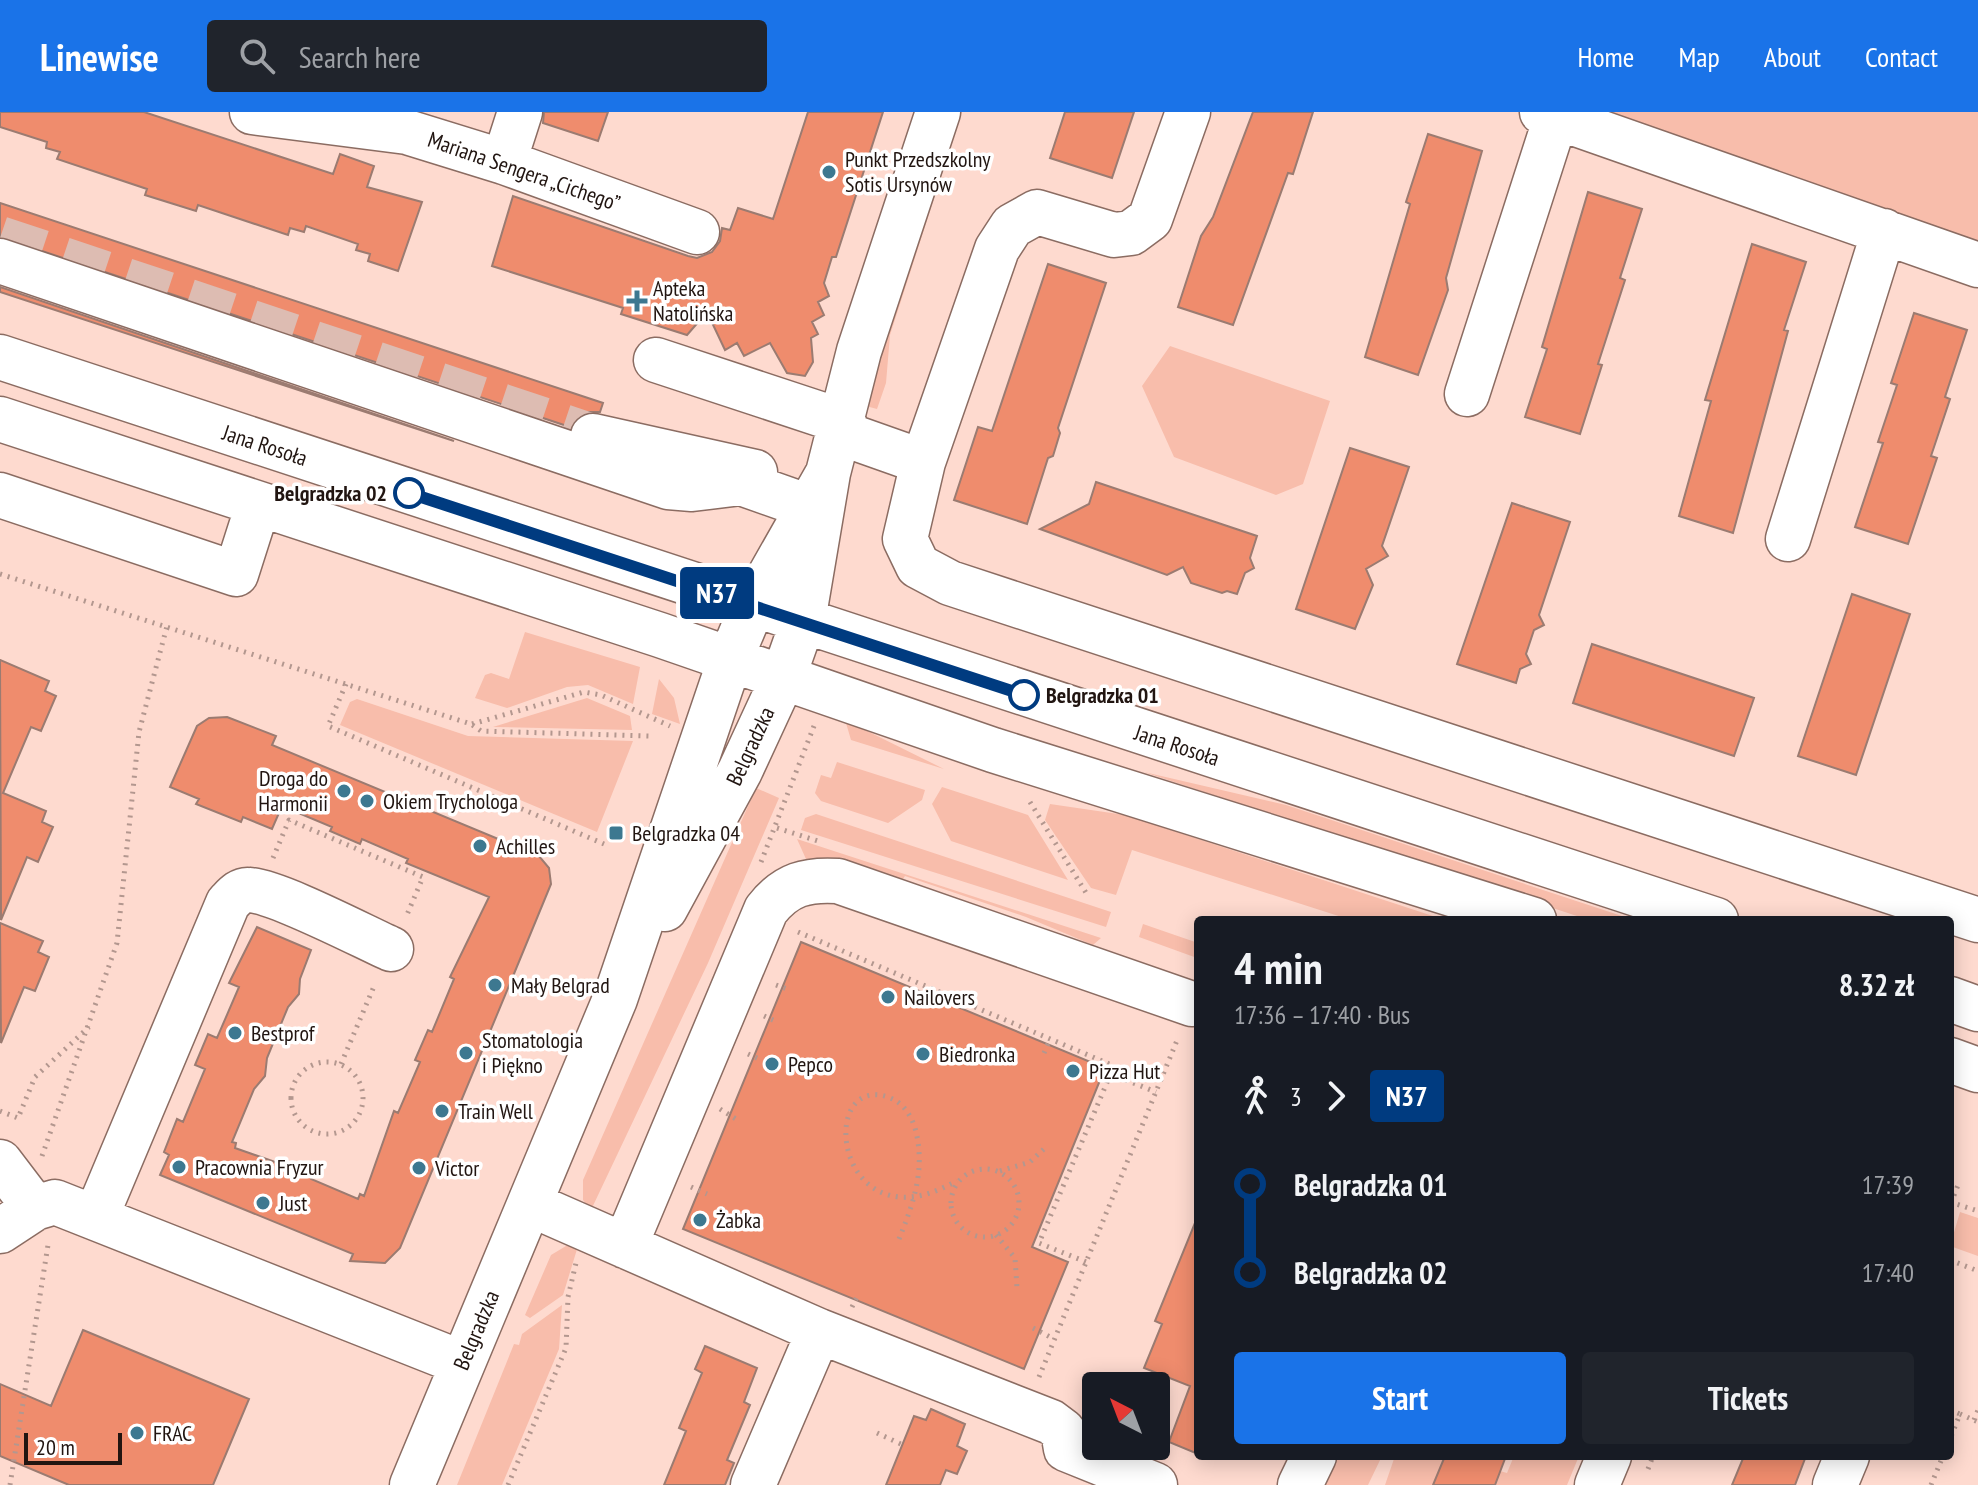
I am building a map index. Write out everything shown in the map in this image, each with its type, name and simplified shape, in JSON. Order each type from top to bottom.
[{"type":"street","name":"Mariana Sengera „Cichego”","points":[[252,112],[407,132],[504,162],[697,232]]},
{"type":"street","points":[[504,162],[520,112]]},
{"type":"street","name":"Belgradzka","points":[[615,999],[740,771],[783,678],[803,621],[828,465],[859,351],[938,112]]},
{"type":"street","points":[[1188,112],[1150,219],[1131,233],[1114,235],[1037,212],[1012,226],[997,249],[923,462],[905,539],[918,566],[950,583],[1978,920]]},
{"type":"street","points":[[1467,394],[1549,114],[1978,265]]},
{"type":"street","points":[[1788,539],[1884,231]]},
{"type":"street","points":[[0,261],[668,487],[708,474],[923,462]]},
{"type":"street","name":"Jana Rosoła","points":[[0,357],[1704,916]]},
{"type":"street","points":[[656,360],[828,465]]},
{"type":"street","points":[[0,419],[993,750],[1521,916]]},
{"type":"street","points":[[593,436],[708,474]]},
{"type":"street","name":"Belgradzka","points":[[412,1485],[615,999],[730,660],[753,605],[828,465]]},
{"type":"street","points":[[0,495],[236,574],[258,505]]},
{"type":"street","points":[[625,1246],[766,910],[792,886],[808,880],[838,881],[1192,1004]]},
{"type":"street","points":[[96,1217],[228,903],[240,892],[258,892],[391,949]]},
{"type":"street","points":[[1954,1000],[1978,1009]]},
{"type":"street","points":[[1954,1061],[1978,1070]]},
{"type":"street","points":[[0,1231],[29,1191],[462,1363]]},
{"type":"street","points":[[530,1204],[625,1246],[836,1319],[1024,1412],[1051,1422],[1063,1431],[1066,1449],[1155,1485]]},
{"type":"street","points":[[753,1485],[836,1319]]},
{"type":"street","points":[[1300,1485],[1312,1460]]},
{"type":"street","points":[[1597,1485],[1607,1460]]},
{"type":"street","points":[[1835,1485],[1845,1460]]},
{"type":"path","points":[[0,574],[471,724],[481,731],[649,736]]},
{"type":"path","points":[[10,1485],[29,1191],[117,943],[139,732],[167,626]]},
{"type":"path","points":[[346,684],[328,726],[604,844]]},
{"type":"path","points":[[471,724],[584,692],[601,695],[640,715],[681,730]]},
{"type":"path","points":[[1016,798],[1030,802],[1088,896]]},
{"type":"path","points":[[258,892],[289,820],[423,877],[341,1064]]},
{"type":"path","points":[[798,932],[1114,1066],[1039,1243],[1086,1262]]},
{"type":"path","points":[[1024,1412],[1192,1004]]},
{"type":"path","points":[[764,1016],[775,1021]]},
{"type":"path","points":[[0,1111],[18,1118],[35,1077],[90,1026]]},
{"type":"path","points":[[1044,1053],[1050,1039]]},
{"type":"path","points":[[748,1054],[759,1059]]},
{"type":"path","points":[[317,1063],[341,1064],[359,1080],[363,1105],[358,1117],[337,1133],[312,1130],[294,1113],[293,1087],[307,1068],[317,1063]]},
{"type":"path","points":[[1111,1074],[1156,1092]]},
{"type":"path","points":[[899,1239],[916,1197],[920,1148],[907,1110],[895,1100],[881,1095],[864,1098],[852,1108],[846,1119],[844,1136],[849,1158],[858,1175],[875,1189],[916,1197],[957,1181],[976,1169],[999,1171],[1030,1162],[1047,1146]]},
{"type":"path","points":[[957,1181],[950,1202],[957,1223],[976,1236],[996,1235],[1008,1228],[1019,1208],[1015,1186],[999,1171]]},
{"type":"path","points":[[1954,1194],[1958,1185]]},
{"type":"path","points":[[691,1187],[707,1194]]},
{"type":"path","points":[[1954,1204],[1978,1211]]},
{"type":"path","points":[[996,1235],[1015,1258],[1017,1288]]},
{"type":"path","points":[[508,1485],[566,1348],[568,1297],[580,1253]]},
{"type":"path","points":[[1954,1262],[1978,1271]]},
{"type":"path","points":[[836,1319],[859,1293]]},
{"type":"path","points":[[1033,1328],[1054,1339]]},
{"type":"path","points":[[1954,1412],[1976,1421],[1978,1410]]},
{"type":"path","points":[[1954,1429],[1960,1414]]},
{"type":"path","points":[[877,1433],[903,1445]]},
{"type":"path","points":[[1941,1460],[1932,1483],[1942,1485]]},
{"type":"shaded area","points":[[956,112],[962,112],[890,335],[886,383],[877,409],[862,405]]},
{"type":"shaded area","points":[[1598,112],[1978,112],[1978,245]]},
{"type":"shaded area","points":[[1170,346],[1330,401],[1303,484],[1276,495],[1174,457],[1142,386]]},
{"type":"shaded area","points":[[525,632],[640,667],[633,704],[588,685],[567,687],[507,708],[475,698],[485,675],[491,673],[509,679]]},
{"type":"shaded area","points":[[659,679],[674,698],[680,724],[652,714]]},
{"type":"shaded area","points":[[587,698],[630,716],[632,730],[493,727]]},
{"type":"shaded area","points":[[357,699],[468,736],[633,741],[597,832],[340,725],[350,702]]},
{"type":"shaded area","points":[[846,723],[853,724],[944,769],[851,740]]},
{"type":"shaded area","points":[[837,762],[925,790],[922,800],[888,823],[821,801],[815,793],[821,775],[831,778]]},
{"type":"shaded area","points":[[1144,772],[1286,805],[1622,916],[1577,916]]},
{"type":"shaded area","points":[[942,787],[1028,815],[1068,880],[951,841],[932,804]]},
{"type":"shaded area","points":[[756,788],[779,798],[708,963],[591,1210],[583,1200],[583,1180]]},
{"type":"shaded area","points":[[1050,804],[1125,815],[1433,916],[1338,916],[1132,850],[1116,895],[1091,888],[1045,820]]},
{"type":"shaded area","points":[[816,814],[1111,912],[1106,927],[801,830],[805,818]]},
{"type":"shaded area","points":[[797,839],[1101,938],[1093,945],[1026,917],[905,876],[899,885],[810,868]]},
{"type":"shaded area","points":[[1143,924],[1194,942],[1194,957],[1139,937]]},
{"type":"shaded area","points":[[1960,1212],[1978,1218],[1978,1256],[1954,1247],[1954,1232]]},
{"type":"shaded area","points":[[566,1246],[578,1246],[563,1295],[530,1318],[525,1315],[551,1255]]},
{"type":"shaded area","points":[[562,1305],[559,1349],[502,1485],[457,1485],[514,1344],[519,1345],[522,1334]]},
{"type":"shaded area","points":[[1327,1460],[1380,1460],[1368,1485],[1320,1485]]},
{"type":"shaded area","points":[[1394,1460],[1443,1460],[1434,1483],[1439,1485],[1385,1485]]},
{"type":"shaded area","points":[[1512,1460],[1577,1460],[1567,1485],[1495,1485],[1500,1471],[1507,1473]]},
{"type":"building","points":[[0,112],[144,112],[333,174],[340,154],[374,166],[367,187],[422,202],[398,271],[368,261],[370,254],[356,250],[358,244],[306,226],[304,232],[290,228],[288,235],[198,205],[196,211],[145,195],[147,189],[57,159],[60,152],[46,148],[47,142],[0,127]]},
{"type":"building","points":[[544,112],[608,112],[598,141],[543,123]]},
{"type":"building","points":[[808,112],[883,112],[836,257],[832,257],[824,283],[829,296],[818,302],[824,315],[812,322],[818,334],[811,338],[813,362],[805,376],[787,373],[770,343],[744,356],[737,343],[725,350],[707,312],[687,335],[621,314],[623,308],[492,266],[513,196],[688,256],[697,258],[712,252],[720,241],[722,228],[730,230],[738,208],[773,219]]},
{"type":"building","points":[[1065,112],[1134,112],[1112,178],[1050,158]]},
{"type":"building","points":[[1253,112],[1313,112],[1293,174],[1288,173],[1233,325],[1178,307],[1201,236],[1213,217]]},
{"type":"building","points":[[1428,134],[1482,151],[1446,278],[1448,290],[1418,375],[1365,357],[1410,204],[1406,202]]},
{"type":"building","points":[[1588,192],[1642,209],[1620,278],[1625,280],[1598,364],[1602,365],[1580,434],[1525,417],[1547,349],[1542,347]]},
{"type":"building","points":[[0,203],[603,403],[600,412],[585,412],[570,427],[0,237]]},
{"type":"building","points":[[1752,244],[1806,262],[1784,330],[1788,331],[1733,533],[1679,516],[1711,401],[1705,400]]},
{"type":"building","points":[[1048,264],[1106,283],[1058,428],[1060,433],[1053,456],[1048,458],[1027,524],[954,500],[978,427],[992,431]]},
{"type":"building","points":[[0,287],[454,441],[0,292]]},
{"type":"building","points":[[1914,313],[1967,330],[1945,397],[1950,399],[1931,456],[1937,458],[1908,544],[1855,527],[1883,443],[1878,442],[1897,385],[1891,383]]},
{"type":"building","points":[[1350,448],[1409,467],[1382,546],[1388,556],[1366,569],[1373,585],[1355,629],[1296,609]]},
{"type":"building","points":[[1096,482],[1257,536],[1250,558],[1254,568],[1245,573],[1237,594],[1222,593],[1191,583],[1183,567],[1167,575],[1040,529],[1089,504]]},
{"type":"building","points":[[1512,503],[1570,522],[1539,615],[1544,625],[1534,630],[1526,654],[1531,664],[1520,669],[1516,683],[1457,664]]},
{"type":"building","points":[[1852,594],[1910,614],[1856,775],[1798,756]]},
{"type":"building","points":[[1592,644],[1754,698],[1734,756],[1573,703]]},
{"type":"building","points":[[0,660],[49,681],[45,691],[56,696],[41,731],[31,727],[3,793],[46,811],[42,822],[53,827],[38,862],[27,857],[1,920]]},
{"type":"building","points":[[227,717],[276,736],[272,745],[539,856],[549,868],[551,884],[511,981],[400,1248],[385,1263],[350,1261],[353,1254],[160,1175],[169,1155],[164,1152],[177,1119],[183,1122],[205,1069],[195,1065],[208,1034],[217,1038],[239,987],[229,983],[257,927],[311,950],[300,979],[299,994],[288,1007],[267,1058],[265,1076],[254,1089],[232,1142],[236,1143],[235,1148],[312,1175],[311,1179],[358,1199],[360,1194],[364,1196],[394,1111],[398,1113],[420,1062],[415,1060],[428,1030],[432,1032],[454,979],[450,977],[489,897],[406,863],[408,859],[362,839],[360,844],[330,831],[332,827],[282,806],[272,829],[243,817],[241,822],[196,804],[199,799],[170,787],[197,726],[209,718]]},
{"type":"building","points":[[0,923],[43,941],[38,952],[49,957],[35,991],[24,987],[1,1043]]},
{"type":"building","points":[[801,942],[1105,1068],[1032,1247],[1068,1262],[1024,1369],[683,1229]]},
{"type":"building","points":[[1194,1225],[1194,1452],[1170,1442],[1190,1386],[1170,1378],[1170,1372],[1144,1368],[1162,1324],[1155,1321]]},
{"type":"building","name":"FRAC","points":[[83,1330],[249,1399],[213,1485],[69,1485],[0,1456],[0,1384],[51,1406]]},
{"type":"building","points":[[705,1346],[757,1368],[744,1402],[750,1405],[727,1460],[734,1463],[725,1485],[664,1485],[686,1431],[679,1428],[702,1373],[695,1369]]},
{"type":"building","points":[[931,1409],[965,1424],[957,1446],[967,1451],[957,1474],[946,1470],[940,1485],[886,1485],[914,1416],[926,1420]]},
{"type":"building","points":[[1443,1460],[1504,1460],[1495,1485],[1433,1485]]},
{"type":"building","points":[[1742,1460],[1804,1460],[1795,1485],[1732,1485]]},
{"type":"tunnel","points":[[0,238],[593,436]]},
{"type":"bus line","name":"N37","points":[[409,493],[1024,695]]},
{"type":"place","name":"Punkt Przedszkolny Sotis Ursynów","points":[[829,172]]},
{"type":"place","name":"Apteka Natolińska","points":[[637,301]]},
{"type":"place","name":"Belgradzka 02","points":[[409,493]]},
{"type":"place","name":"Belgradzka 01","points":[[1024,695]]},
{"type":"place","name":"Droga do Harmonii","points":[[344,791]]},
{"type":"place","name":"Okiem Trychologa","points":[[367,801]]},
{"type":"place","name":"Belgradzka 04","points":[[616,833]]},
{"type":"place","name":"Achilles","points":[[480,846]]},
{"type":"place","name":"Mały Belgrad","points":[[495,985]]},
{"type":"place","name":"Nailovers","points":[[888,997]]},
{"type":"place","name":"Bestprof","points":[[235,1033]]},
{"type":"place","name":"Stomatologia i Piękno","points":[[466,1053]]},
{"type":"place","name":"Biedronka","points":[[923,1054]]},
{"type":"place","name":"Pepco","points":[[772,1064]]},
{"type":"place","name":"Pizza Hut","points":[[1073,1071]]},
{"type":"place","name":"Train Well","points":[[442,1111]]},
{"type":"place","name":"Pracownia Fryzur","points":[[179,1167]]},
{"type":"place","name":"Victor","points":[[419,1168]]},
{"type":"place","name":"Just","points":[[263,1203]]},
{"type":"place","name":"Żabka","points":[[700,1220]]},
{"type":"place","name":"FRAC","points":[[137,1433]]}]
